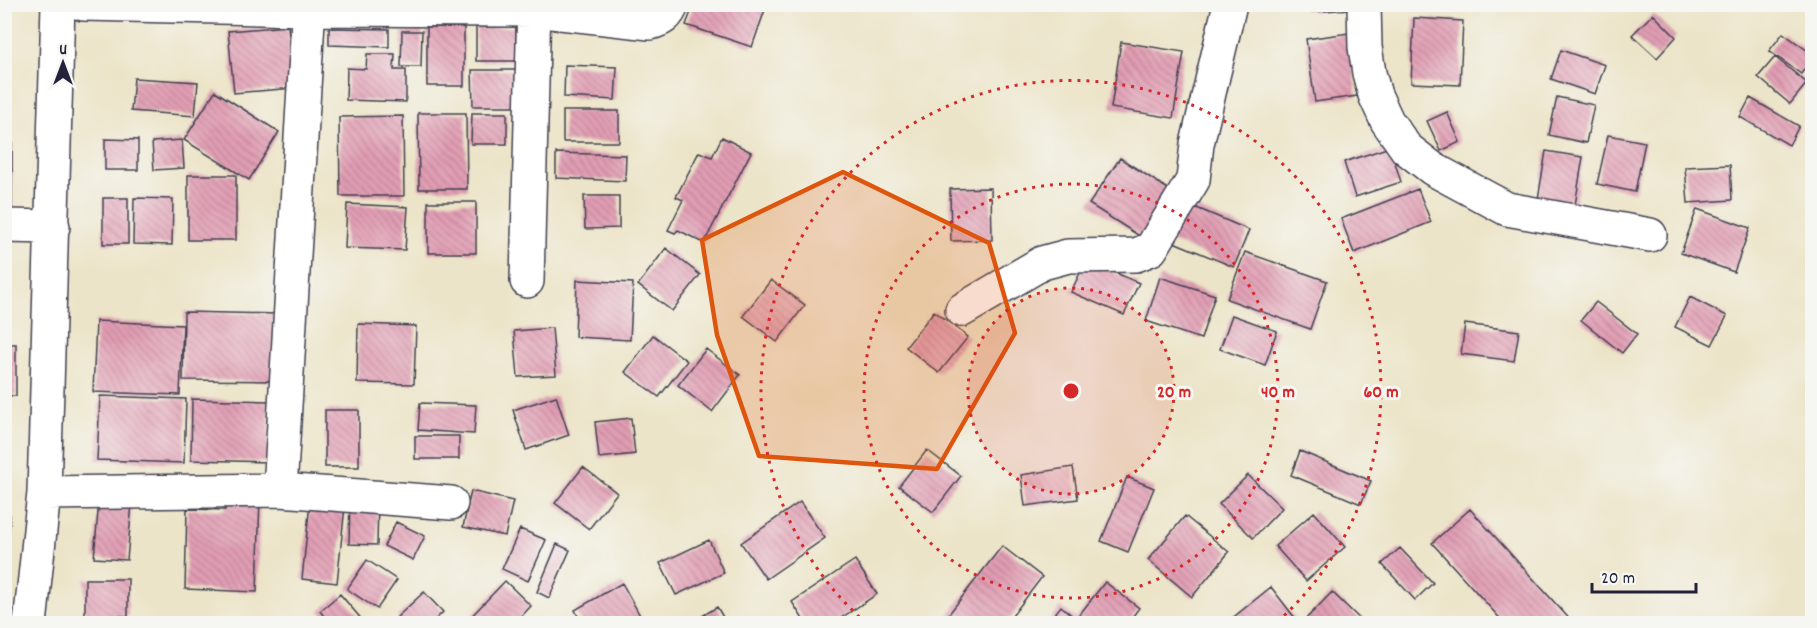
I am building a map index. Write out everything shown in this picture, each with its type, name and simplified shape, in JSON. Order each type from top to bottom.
[{"type":"street","points":[[30,624],[44,493],[58,4]]},
{"type":"street","points":[[83,4],[534,7],[650,23],[663,18],[670,11],[672,4]]},
{"type":"street","points":[[962,310],[1042,262],[1068,256],[1136,255],[1151,249],[1193,180],[1197,144],[1230,4]]},
{"type":"street","points":[[1364,4],[1365,47],[1375,95],[1387,121],[1406,148],[1433,169],[1507,209],[1650,235]]},
{"type":"street","points":[[280,490],[309,7]]},
{"type":"street","points":[[527,281],[534,7]]},
{"type":"street","points":[[4,226],[53,227]]},
{"type":"street","points":[[44,493],[280,490],[451,503]]},
{"type":"highlighted area","points":[[843,172],[989,243],[1015,333],[937,469],[759,456],[717,335],[702,240]]},
{"type":"building","points":[[694,4],[767,4],[752,47],[686,25]]},
{"type":"building","points":[[1311,5],[1350,5],[1350,9],[1312,12]]},
{"type":"building","points":[[1653,14],[1676,37],[1657,58],[1632,35]]},
{"type":"building","points":[[1414,18],[1463,21],[1460,85],[1411,83]]},
{"type":"building","points":[[288,26],[294,88],[234,93],[228,31]]},
{"type":"building","points":[[427,27],[464,27],[464,86],[427,86]]},
{"type":"building","points":[[476,27],[516,27],[516,61],[476,61]]},
{"type":"building","points":[[329,28],[389,29],[389,47],[329,45]]},
{"type":"building","points":[[402,31],[422,31],[421,67],[401,67]]},
{"type":"building","points":[[1349,33],[1357,96],[1315,102],[1306,39]]},
{"type":"building","points":[[1783,33],[1812,54],[1812,58],[1801,74],[1769,51]]},
{"type":"building","points":[[1121,42],[1184,52],[1173,118],[1111,108]]},
{"type":"building","points":[[1561,50],[1605,65],[1595,94],[1551,79]]},
{"type":"building","points":[[367,54],[395,54],[394,70],[406,70],[406,102],[346,100],[347,68],[366,69]]},
{"type":"building","points":[[1775,57],[1807,83],[1790,104],[1758,77]]},
{"type":"building","points":[[565,65],[617,67],[615,100],[564,97]]},
{"type":"building","points":[[472,70],[522,70],[523,106],[473,106]]},
{"type":"building","points":[[134,78],[198,82],[195,116],[131,111]]},
{"type":"building","points":[[215,91],[279,132],[249,180],[184,140]]},
{"type":"building","points":[[1557,97],[1594,105],[1586,143],[1549,135]]},
{"type":"building","points":[[1750,98],[1799,126],[1789,145],[1740,117]]},
{"type":"building","points":[[563,111],[619,111],[619,142],[563,142]]},
{"type":"building","points":[[1447,112],[1460,142],[1441,151],[1427,121]]},
{"type":"building","points":[[418,113],[466,113],[467,189],[419,189]]},
{"type":"building","points":[[472,113],[507,113],[507,144],[471,144]]},
{"type":"building","points":[[403,116],[404,196],[340,196],[339,117]]},
{"type":"building","points":[[1608,135],[1645,142],[1635,192],[1597,184]]},
{"type":"building","points":[[722,137],[751,152],[704,243],[678,230],[675,233],[668,230],[683,200],[676,197],[699,152],[712,157]]},
{"type":"building","points":[[105,139],[138,140],[138,170],[105,170]]},
{"type":"building","points":[[182,140],[184,168],[154,170],[152,142]]},
{"type":"building","points":[[4,144],[12,144],[12,208],[4,208]]},
{"type":"building","points":[[1390,147],[1401,182],[1355,197],[1344,162]]},
{"type":"building","points":[[1546,151],[1583,157],[1574,211],[1537,205]]},
{"type":"building","points":[[556,153],[626,155],[625,181],[556,178]]},
{"type":"building","points":[[1120,158],[1171,191],[1141,237],[1089,204]]},
{"type":"building","points":[[1730,165],[1732,200],[1688,203],[1685,167]]},
{"type":"building","points":[[188,175],[236,175],[236,240],[188,240]]},
{"type":"building","points":[[991,188],[992,240],[951,241],[950,189]]},
{"type":"building","points":[[1418,189],[1431,222],[1354,253],[1341,219]]},
{"type":"building","points":[[584,196],[619,196],[619,228],[585,229]]},
{"type":"building","points":[[103,198],[128,198],[128,244],[103,244]]},
{"type":"building","points":[[134,198],[173,199],[172,245],[133,244]]},
{"type":"building","points":[[428,202],[476,202],[476,253],[428,253]]},
{"type":"building","points":[[1185,203],[1249,230],[1234,267],[1169,240]]},
{"type":"building","points":[[347,204],[408,207],[405,250],[345,248]]},
{"type":"building","points":[[1697,209],[1750,228],[1734,272],[1681,253]]},
{"type":"building","points":[[666,248],[700,275],[672,311],[638,285]]},
{"type":"building","points":[[1245,252],[1327,281],[1310,329],[1227,299]]},
{"type":"building","points":[[1086,260],[1139,283],[1124,315],[1071,292]]},
{"type":"building","points":[[1160,277],[1215,295],[1201,339],[1146,321]]},
{"type":"building","points":[[577,280],[633,283],[630,340],[575,337]]},
{"type":"building","points":[[771,280],[805,305],[777,342],[743,316]]},
{"type":"building","points":[[1690,297],[1727,316],[1712,345],[1675,327]]},
{"type":"building","points":[[1596,302],[1637,334],[1622,353],[1581,320]]},
{"type":"building","points":[[934,311],[968,337],[939,373],[906,347]]},
{"type":"building","points":[[184,312],[280,314],[279,381],[183,380]]},
{"type":"building","points":[[1232,315],[1277,331],[1265,365],[1220,349]]},
{"type":"building","points":[[96,321],[183,325],[180,395],[93,392]]},
{"type":"building","points":[[358,324],[416,326],[414,384],[357,383]]},
{"type":"building","points":[[1465,324],[1519,331],[1514,361],[1461,354]]},
{"type":"building","points":[[552,328],[556,375],[518,377],[514,331]]},
{"type":"building","points":[[653,335],[687,361],[659,397],[625,372]]},
{"type":"building","points":[[4,344],[16,344],[16,396],[4,396]]},
{"type":"building","points":[[706,349],[740,375],[712,412],[678,385]]},
{"type":"building","points":[[100,396],[186,399],[184,463],[97,460]]},
{"type":"building","points":[[556,396],[569,435],[526,450],[513,410]]},
{"type":"building","points":[[192,399],[269,401],[268,462],[191,460]]},
{"type":"building","points":[[420,403],[476,405],[474,434],[418,430]]},
{"type":"building","points":[[325,410],[359,410],[359,467],[325,467]]},
{"type":"building","points":[[631,418],[635,454],[599,458],[595,422]]},
{"type":"building","points":[[415,436],[459,436],[459,459],[415,459]]},
{"type":"building","points":[[927,450],[961,476],[933,512],[899,486]]},
{"type":"building","points":[[1300,451],[1371,481],[1361,504],[1291,475]]},
{"type":"building","points":[[583,467],[617,493],[589,529],[555,503]]},
{"type":"building","points":[[1073,467],[1078,499],[1025,506],[1021,475]]},
{"type":"building","points":[[1248,475],[1282,508],[1253,538],[1219,504]]},
{"type":"building","points":[[1127,477],[1154,488],[1128,552],[1101,541]]},
{"type":"building","points":[[471,491],[513,501],[505,536],[463,527]]},
{"type":"building","points":[[225,496],[260,496],[257,592],[185,589],[187,509],[225,510]]},
{"type":"building","points":[[350,499],[378,500],[377,545],[349,544]]},
{"type":"building","points":[[99,500],[132,503],[127,560],[94,558]]},
{"type":"building","points":[[800,502],[825,538],[766,579],[741,543]]},
{"type":"building","points":[[310,503],[345,506],[337,583],[302,579]]},
{"type":"building","points":[[1470,509],[1574,624],[1505,624],[1432,543]]},
{"type":"building","points":[[1314,512],[1345,547],[1306,581],[1275,546]]},
{"type":"building","points":[[4,515],[10,515],[8,568],[4,568]]},
{"type":"building","points":[[1185,516],[1229,552],[1192,597],[1148,560]]},
{"type":"building","points":[[396,522],[425,536],[413,560],[384,546]]},
{"type":"building","points":[[520,529],[546,540],[528,581],[502,569]]},
{"type":"building","points":[[709,540],[724,573],[676,595],[660,563]]},
{"type":"building","points":[[557,544],[570,550],[549,598],[537,592]]},
{"type":"building","points":[[1002,546],[1042,577],[1006,624],[941,624]]},
{"type":"building","points":[[1400,548],[1433,583],[1415,600],[1382,564]]},
{"type":"building","points":[[367,560],[397,580],[377,609],[347,589]]},
{"type":"building","points":[[855,560],[877,594],[832,624],[806,624],[792,602]]},
{"type":"building","points":[[85,579],[128,579],[128,616],[85,616]]},
{"type":"building","points":[[505,581],[531,606],[514,624],[464,624]]},
{"type":"building","points":[[1105,582],[1139,608],[1127,624],[1047,624],[1061,606],[1076,619]]},
{"type":"building","points":[[622,583],[643,621],[638,624],[582,624],[575,610]]},
{"type":"building","points":[[1271,587],[1295,618],[1288,624],[1225,624]]},
{"type":"building","points":[[424,592],[443,612],[431,624],[403,624],[397,617]]},
{"type":"building","points":[[1332,592],[1365,624],[1301,624]]},
{"type":"building","points":[[340,594],[363,621],[359,624],[330,624],[320,611]]},
{"type":"building","points":[[717,607],[727,624],[689,624]]}]
